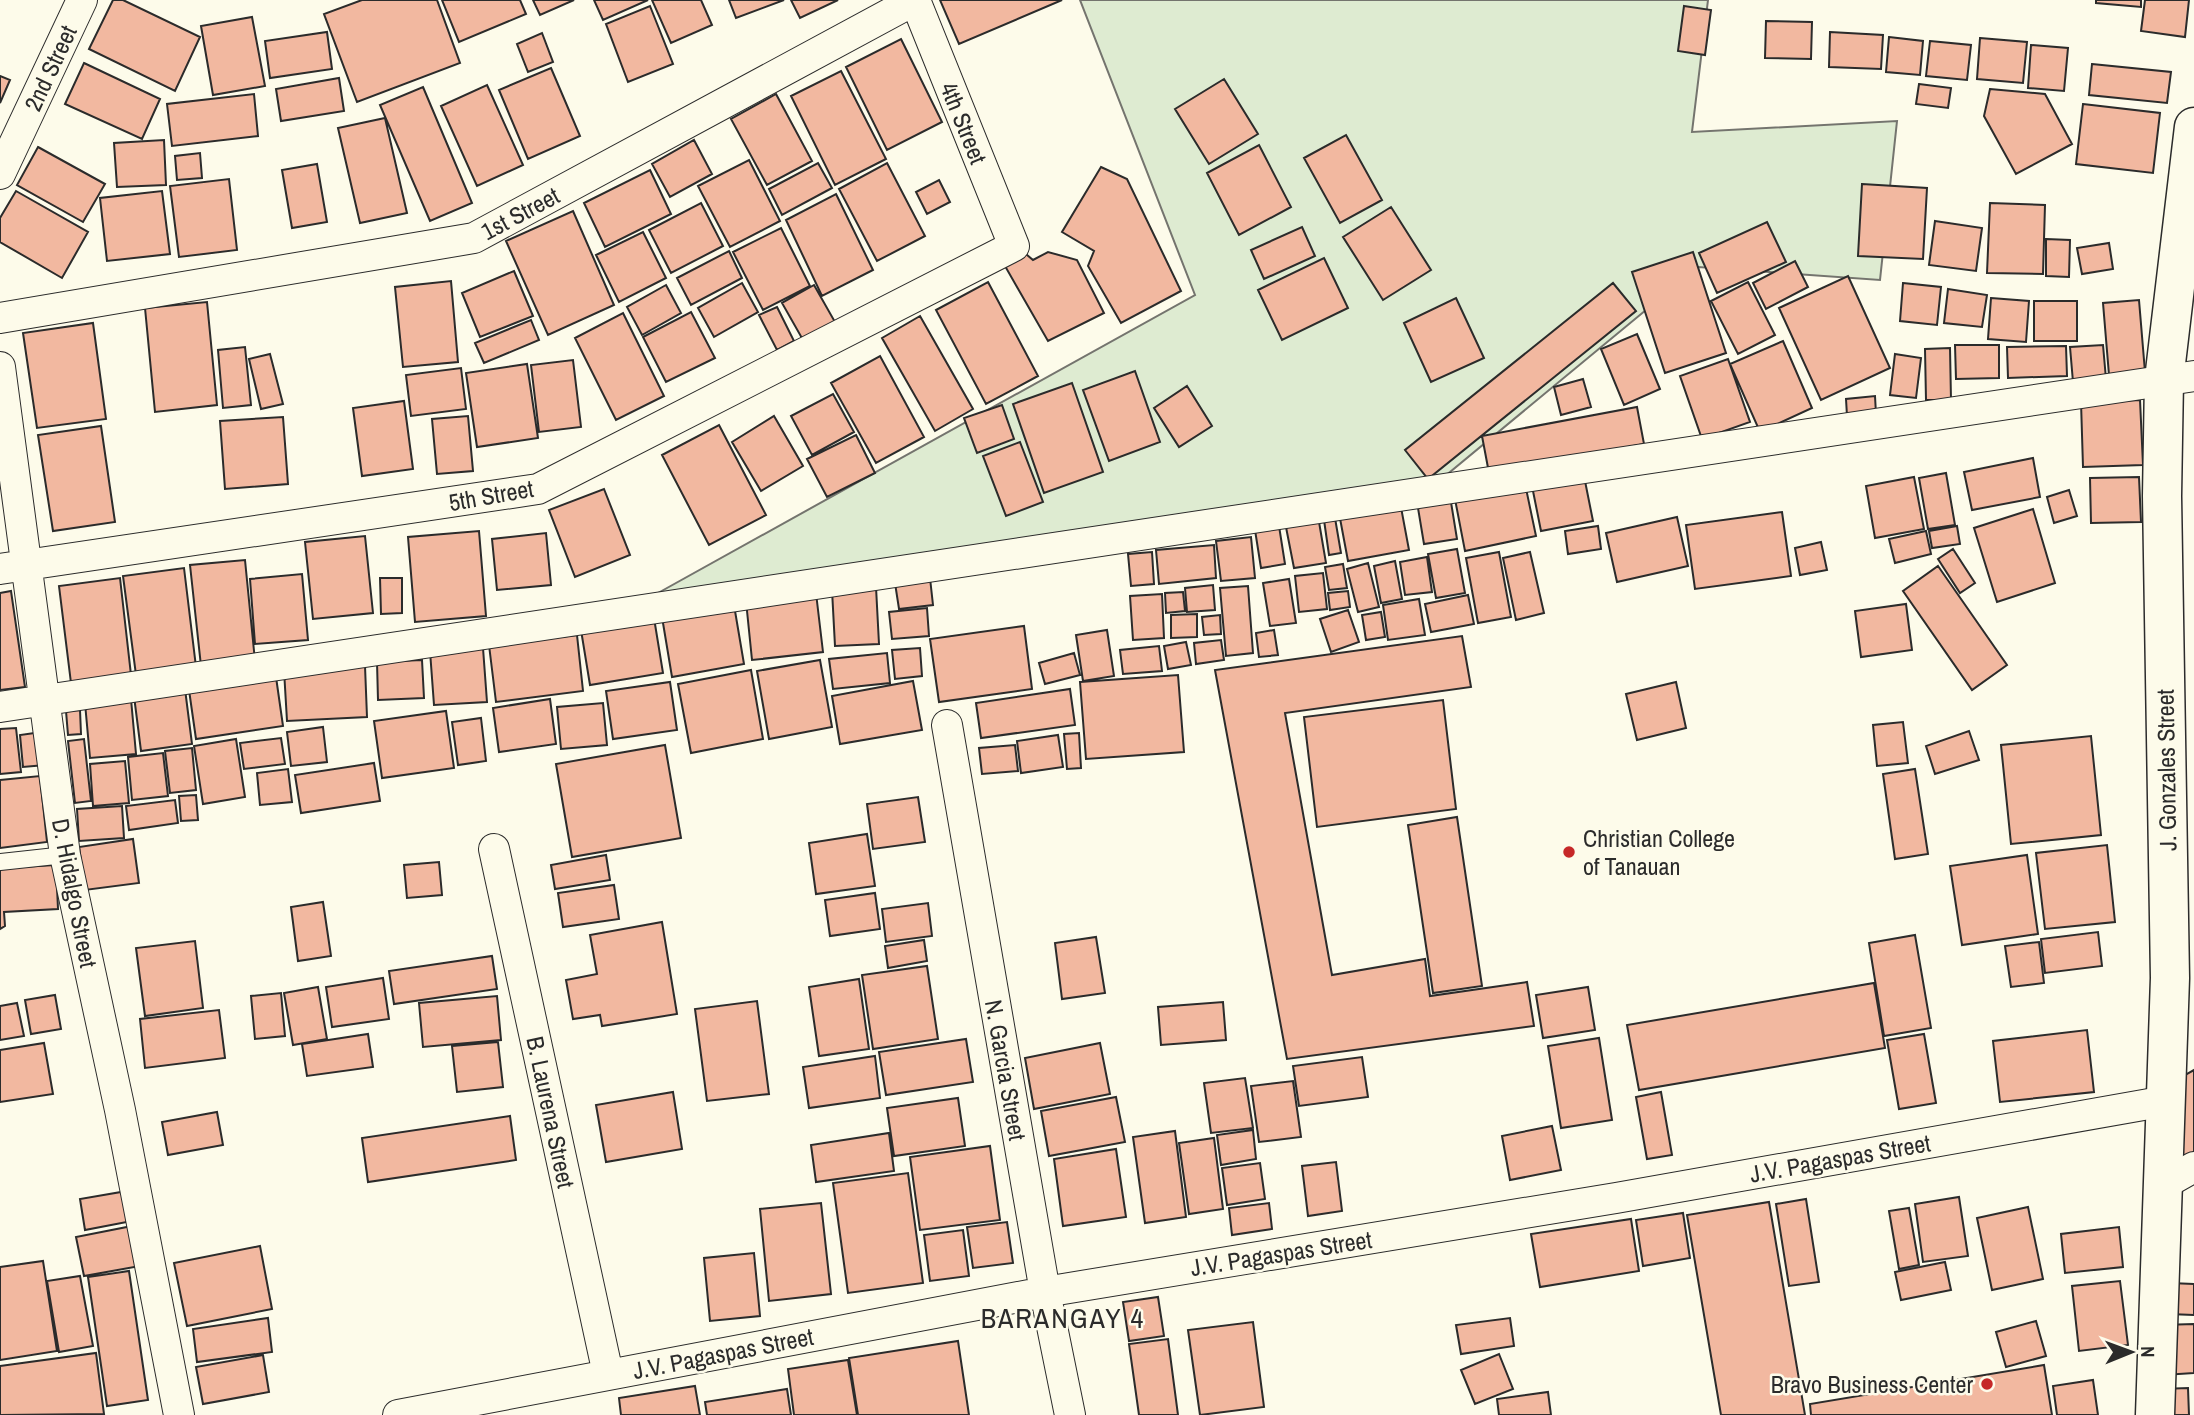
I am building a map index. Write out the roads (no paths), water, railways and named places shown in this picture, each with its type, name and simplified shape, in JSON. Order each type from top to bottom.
[{"type":"main road","name":"J. Gonzales Street","points":[[2155,1415],[2157,1309],[2179,1176],[2166,1101],[2182,973],[2162,496],[2179,378],[2194,127]]},
{"type":"street","name":"2nd Street","points":[[0,174],[82,0]]},
{"type":"street","name":"4th Street","points":[[915,0],[1014,246]]},
{"type":"street","name":"1st Street","points":[[0,318],[474,239],[915,0]]},
{"type":"street","name":"5th Street","points":[[14,567],[538,489],[1014,246]]},
{"type":"street","name":"D. Hidalgo Street","points":[[0,367],[14,567],[45,699],[65,855],[120,1110],[179,1415]]},
{"type":"street","points":[[0,707],[2179,378]]},
{"type":"street","name":"N. Garcia Street","points":[[947,724],[1045,1292],[1070,1415]]},
{"type":"street","name":"B. Laurena Street","points":[[495,849],[608,1374]]},
{"type":"street","name":"J.V. Pagaspas Street","points":[[398,1415],[1045,1292],[1616,1198],[2166,1101]]},
{"type":"lane","points":[[0,862],[65,855]]},
{"type":"place","name":"Christian College of Tanauan","points":[[1569,852]]},
{"type":"place","name":"Bravo Business Center","points":[[1987,1384]]},
{"type":"district","name":"BARANGAY 4","points":[[1063,1318]]}]
